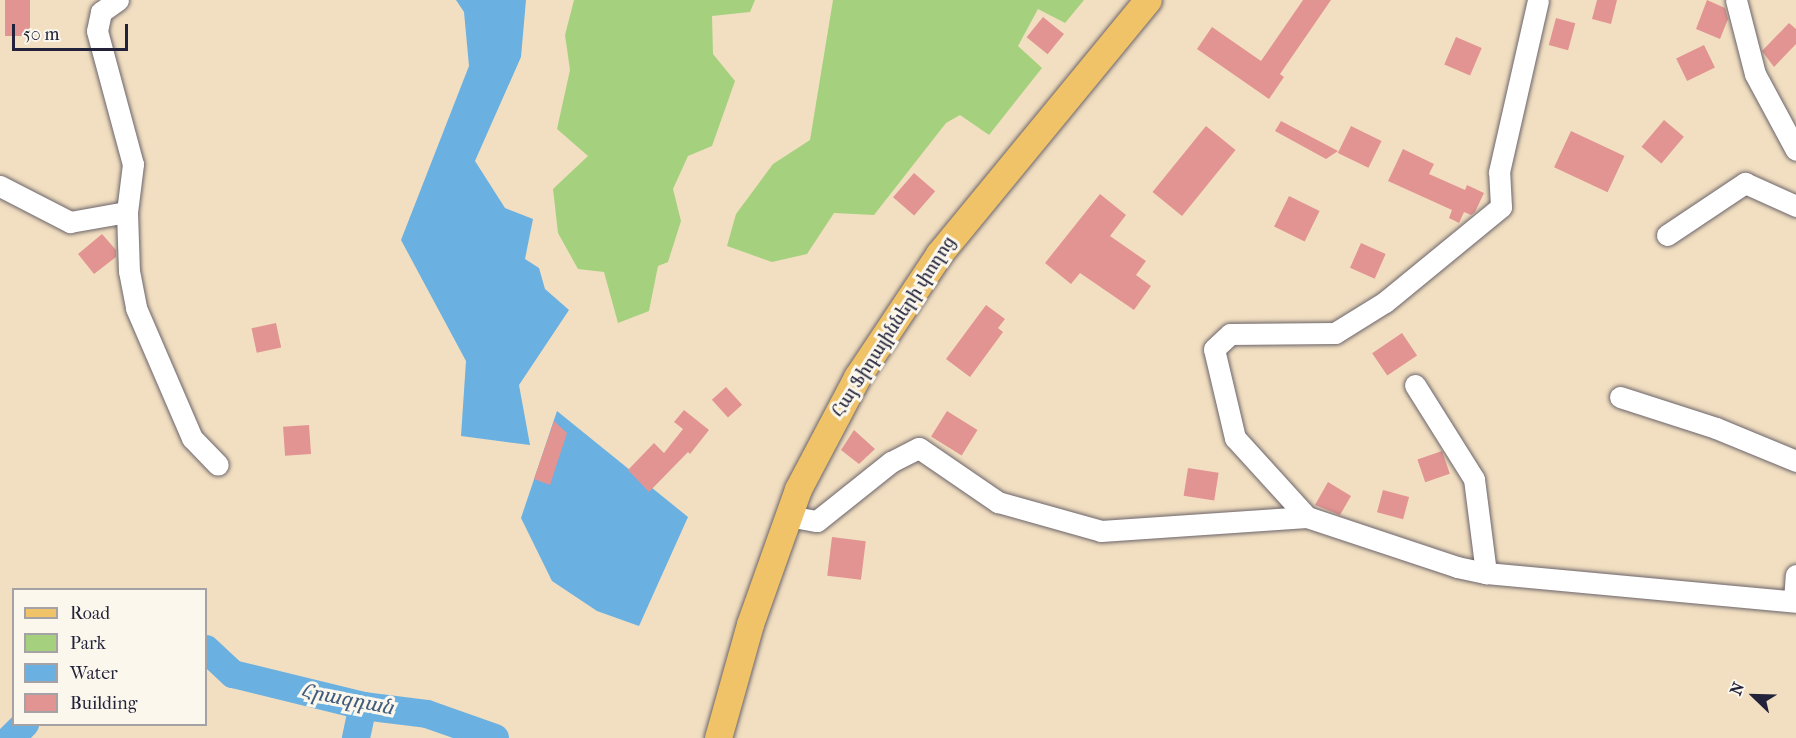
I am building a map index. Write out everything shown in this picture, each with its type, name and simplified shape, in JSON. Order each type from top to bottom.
[{"type":"main road","name":"Հայ Ֆիդայինների փողոց","points":[[718,738],[750,624],[788,516],[823,438],[857,377],[939,254],[1148,0]]},
{"type":"street","points":[[118,0],[101,12],[97,31],[133,164],[127,212],[129,271],[136,309],[192,438],[218,465]]},
{"type":"street","points":[[1307,517],[1235,438],[1214,349],[1230,334],[1335,333],[1385,302],[1501,207],[1498,172],[1538,0]]},
{"type":"street","points":[[1736,0],[1755,74],[1796,150]]},
{"type":"street","points":[[1667,235],[1745,183],[1796,206]]},
{"type":"street","points":[[0,186],[70,222],[127,212]]},
{"type":"street","points":[[1415,385],[1474,479],[1486,573]]},
{"type":"street","points":[[1620,397],[1716,428],[1796,461]]},
{"type":"street","points":[[788,516],[817,521],[891,462],[919,448],[998,502],[1101,531],[1307,517],[1457,567],[1486,573],[1795,601],[1796,575]]},
{"type":"green space","points":[[574,0],[755,0],[750,12],[712,16],[713,54],[735,81],[712,146],[688,156],[673,189],[681,221],[668,262],[658,266],[649,311],[618,323],[604,272],[578,269],[558,233],[553,189],[588,156],[557,129],[570,70],[565,35]]},
{"type":"green space","points":[[833,0],[1084,0],[1065,23],[1038,9],[1018,46],[1042,68],[989,135],[960,115],[946,123],[874,215],[834,213],[807,254],[772,262],[727,246],[736,214],[773,164],[810,140]]},
{"type":"water","points":[[456,0],[526,0],[521,57],[475,161],[505,208],[533,219],[525,259],[539,268],[545,289],[569,310],[519,385],[530,445],[461,436],[466,361],[401,240],[469,66],[464,12]]},
{"type":"water","points":[[557,411],[688,517],[639,626],[597,611],[552,581],[521,518]]},
{"type":"building","points":[[5,0],[30,0],[30,36],[5,36]]},
{"type":"building","points":[[1303,0],[1331,0],[1280,74],[1284,77],[1269,99],[1197,49],[1212,27],[1261,61]]},
{"type":"building","points":[[1597,0],[1617,0],[1611,24],[1592,19]]},
{"type":"building","points":[[1707,0],[1725,8],[1728,19],[1720,39],[1696,29]]},
{"type":"building","points":[[1043,17],[1064,34],[1048,54],[1027,37]]},
{"type":"building","points":[[1556,18],[1575,23],[1568,50],[1549,45]]},
{"type":"building","points":[[1789,23],[1796,29],[1796,44],[1774,67],[1762,51]]},
{"type":"building","points":[[1456,37],[1482,48],[1470,76],[1444,65]]},
{"type":"building","points":[[1704,45],[1715,67],[1687,81],[1676,59]]},
{"type":"building","points":[[1664,120],[1684,137],[1661,164],[1642,147]]},
{"type":"building","points":[[1281,121],[1338,151],[1326,159],[1275,131]]},
{"type":"building","points":[[1206,126],[1236,150],[1182,216],[1153,192]]},
{"type":"building","points":[[1351,126],[1382,141],[1368,168],[1338,153]]},
{"type":"building","points":[[1571,131],[1624,156],[1608,192],[1554,167]]},
{"type":"building","points":[[1403,149],[1434,164],[1429,174],[1465,190],[1467,185],[1484,193],[1475,212],[1471,215],[1464,212],[1459,223],[1449,218],[1452,210],[1388,181]]},
{"type":"building","points":[[914,173],[935,191],[914,216],[893,197]]},
{"type":"building","points":[[1100,194],[1126,215],[1110,236],[1146,261],[1136,275],[1151,286],[1134,310],[1080,273],[1071,284],[1045,263]]},
{"type":"building","points":[[1289,196],[1320,211],[1305,241],[1274,227]]},
{"type":"building","points":[[102,234],[116,250],[116,257],[94,274],[78,254]]},
{"type":"building","points":[[1361,243],[1386,254],[1375,279],[1350,268]]},
{"type":"building","points":[[986,305],[1005,319],[998,328],[1003,332],[970,377],[946,359]]},
{"type":"building","points":[[276,323],[281,347],[257,353],[252,328]]},
{"type":"building","points":[[1402,333],[1417,355],[1387,376],[1372,353]]},
{"type":"building","points":[[726,387],[742,405],[728,418],[712,400]]},
{"type":"building","points":[[684,410],[709,430],[690,454],[688,452],[649,492],[628,470],[654,443],[664,453],[683,429],[674,422]]},
{"type":"building","points":[[947,411],[978,430],[962,456],[931,436]]},
{"type":"building","points":[[554,421],[567,433],[550,485],[534,479]]},
{"type":"building","points":[[309,425],[311,454],[285,456],[283,427]]},
{"type":"building","points":[[854,430],[875,449],[859,464],[841,450]]},
{"type":"building","points":[[1442,451],[1450,474],[1425,482],[1417,459]]},
{"type":"building","points":[[1188,468],[1219,473],[1214,501],[1184,496]]},
{"type":"building","points":[[1328,482],[1351,496],[1340,515],[1315,505]]},
{"type":"building","points":[[1383,490],[1409,497],[1403,519],[1377,512]]},
{"type":"building","points":[[832,537],[866,541],[861,580],[827,576]]},
{"type":"waterway","name":"Հրազդան","points":[[207,650],[233,674],[363,706],[427,714],[495,738]]},
{"type":"waterway","points":[[356,738],[363,706]]},
{"type":"waterway","name":"Հրազդան","points":[[11,738],[23,726]]}]
